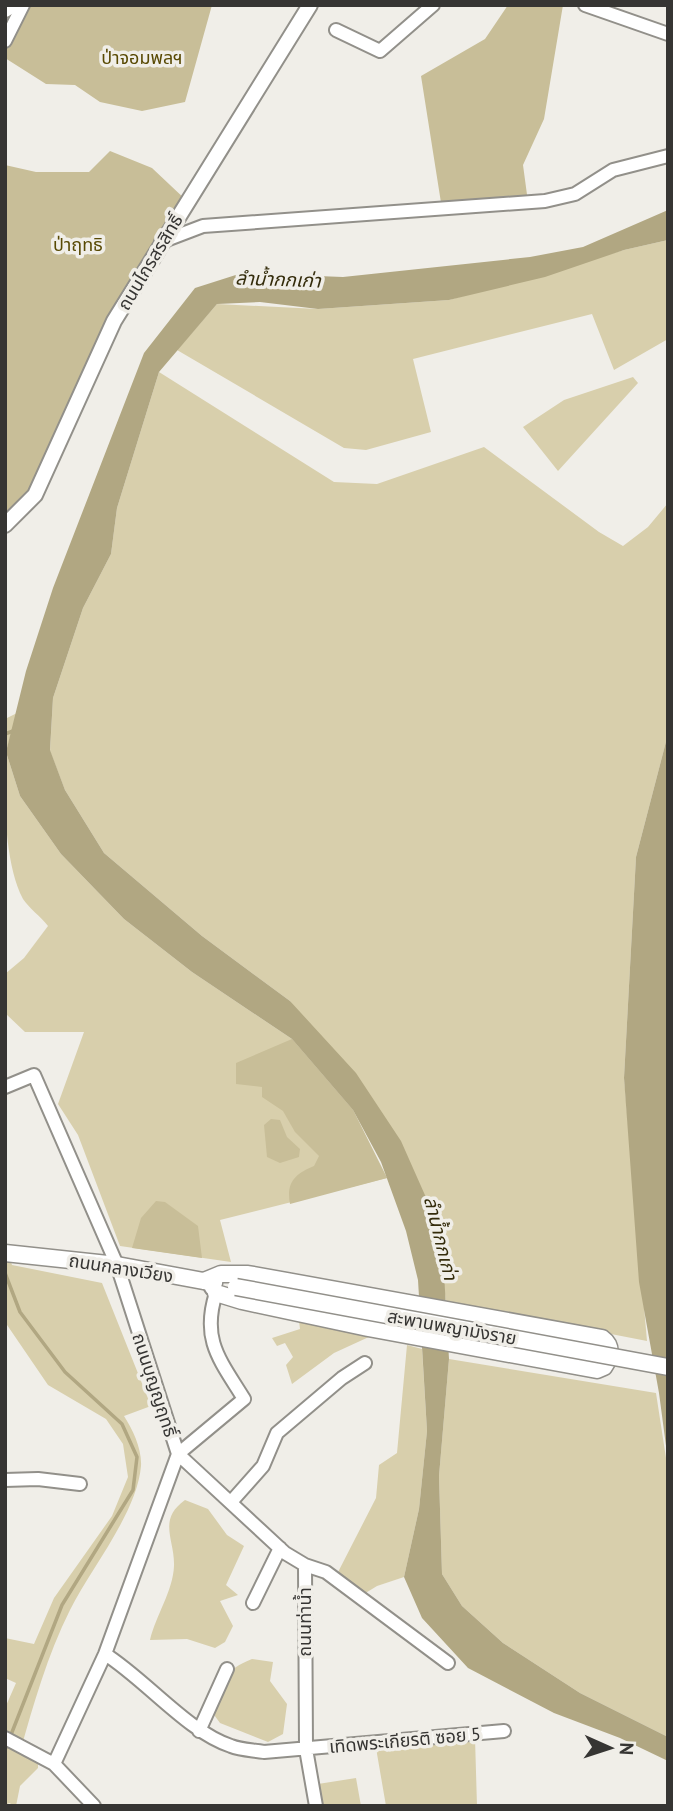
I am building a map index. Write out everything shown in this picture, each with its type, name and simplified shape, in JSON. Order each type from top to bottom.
[{"type":"main road","name":"ถนนกลางเวียง","points":[[9,1253],[117,1265],[210,1287],[236,1287]]},
{"type":"main road","points":[[221,1274],[248,1274],[602,1338],[607,1342],[610,1355],[604,1367],[597,1370],[415,1337],[242,1301],[210,1287],[221,1274]]},
{"type":"main road","name":"สะพานพญามังราย","points":[[236,1287],[668,1367]]},
{"type":"street","points":[[5,10],[13,5]]},
{"type":"street","points":[[5,41],[23,5]]},
{"type":"street","name":"ถนนไกรสรสิทธิ์","points":[[5,525],[35,495],[114,321],[310,5]]},
{"type":"street","points":[[336,30],[380,51],[433,5]]},
{"type":"street","points":[[585,5],[668,34]]},
{"type":"street","points":[[161,242],[204,226],[545,201],[575,194],[613,170],[668,156]]},
{"type":"street","name":"ถนนบุญญฤทธิ์","points":[[5,1087],[34,1075],[117,1265],[178,1454],[105,1654],[54,1764]]},
{"type":"street","points":[[178,1454],[222,1414],[244,1399],[222,1363],[208,1331],[210,1287]]},
{"type":"street","points":[[231,1502],[263,1466],[277,1433],[342,1378],[365,1363]]},
{"type":"street","name":"ถนนท่าน้ำ","points":[[178,1454],[280,1548],[305,1565],[306,1749],[316,1806]]},
{"type":"street","points":[[5,1480],[38,1479],[80,1484]]},
{"type":"street","points":[[253,1603],[280,1548]]},
{"type":"street","points":[[305,1565],[326,1572],[449,1663]]},
{"type":"street","name":"เทิดพระเกียรติ ซอย 5","points":[[105,1654],[132,1671],[199,1731],[232,1747],[264,1752],[504,1731]]},
{"type":"street","points":[[199,1731],[227,1669]]},
{"type":"street","points":[[5,1738],[54,1764],[94,1806]]},
{"type":"shaded area","points":[[668,240],[668,339],[614,370],[592,314],[413,359],[431,432],[366,450],[344,448],[177,350],[217,304],[318,309],[449,300]]},
{"type":"shaded area","points":[[159,372],[334,482],[377,484],[484,447],[599,532],[623,546],[648,527],[668,503],[668,734],[636,857],[624,1078],[647,1341],[446,1302],[436,1220],[290,1001],[202,936],[104,853],[65,790],[50,751],[53,698],[83,608],[111,554],[117,508]]},
{"type":"shaded area","points":[[633,377],[638,383],[558,471],[523,427],[564,400]]},
{"type":"shaded area","points":[[17,713],[6,752],[20,796],[61,854],[124,919],[192,972],[292,1039],[353,1110],[387,1178],[220,1220],[231,1262],[120,1246],[78,1135],[58,1104],[84,1032],[25,1032],[5,1013],[5,974],[24,958],[48,926],[23,899],[10,859],[5,812],[5,719]]},
{"type":"shaded area","points":[[5,1243],[12,1265],[102,1283],[151,1406],[124,1416],[134,1433],[140,1453],[138,1484],[112,1540],[70,1610],[48,1662],[20,1752],[38,1760],[38,1768],[20,1786],[16,1806],[9,1803],[5,1806],[5,1708],[16,1683],[5,1678],[5,1638],[34,1644],[54,1598],[112,1516],[128,1477],[123,1444],[106,1419],[48,1385],[5,1322]]},
{"type":"shaded area","points":[[299,1321],[371,1336],[334,1353],[292,1384],[286,1365],[293,1357],[285,1343],[277,1346],[272,1338],[300,1329]]},
{"type":"shaded area","points":[[407,1345],[422,1349],[427,1431],[419,1509],[404,1577],[377,1586],[359,1597],[335,1578],[376,1498],[379,1465],[397,1453]]},
{"type":"shaded area","points":[[449,1359],[656,1393],[668,1471],[668,1737],[580,1693],[503,1643],[462,1606],[442,1574],[439,1476]]},
{"type":"shaded area","points":[[185,1500],[208,1509],[227,1535],[244,1546],[226,1585],[238,1595],[220,1601],[233,1626],[225,1642],[215,1648],[187,1639],[150,1640],[173,1575],[174,1557],[169,1523],[172,1515]]},
{"type":"shaded area","points":[[252,1659],[273,1662],[270,1681],[287,1704],[283,1734],[268,1742],[220,1723],[209,1708],[224,1678],[236,1667]]},
{"type":"shaded area","points":[[475,1738],[477,1806],[386,1806],[376,1748]]},
{"type":"shaded area","points":[[356,1778],[361,1806],[323,1806],[318,1784]]},
{"type":"green space","name":"ป่าจอมพลฯ","points":[[16,5],[212,5],[185,102],[142,111],[100,102],[75,85],[46,84],[5,58],[5,35]]},
{"type":"green space","points":[[508,5],[563,5],[544,119],[523,165],[528,202],[442,209],[421,76],[485,39]]},
{"type":"green space","name":"ป่าฤทธิ","points":[[110,151],[152,168],[187,201],[114,321],[35,495],[5,524],[5,165],[36,172],[89,172]]},
{"type":"green space","points":[[292,1039],[353,1110],[387,1178],[290,1204],[289,1190],[293,1180],[314,1166],[319,1156],[295,1132],[283,1111],[262,1097],[262,1087],[236,1084],[236,1063]]},
{"type":"green space","points":[[271,1119],[280,1120],[287,1137],[300,1149],[299,1157],[280,1163],[267,1157],[264,1125]]},
{"type":"green space","points":[[156,1201],[165,1202],[198,1226],[202,1258],[132,1248],[141,1218]]},
{"type":"water","points":[[668,210],[668,240],[624,250],[545,277],[449,300],[318,309],[260,302],[217,304],[159,372],[117,508],[111,554],[83,608],[53,698],[50,750],[65,790],[104,853],[202,936],[290,1001],[356,1073],[401,1141],[436,1220],[444,1273],[449,1359],[439,1476],[442,1574],[462,1606],[503,1643],[580,1693],[668,1737],[668,1761],[620,1738],[554,1713],[468,1668],[422,1618],[404,1577],[419,1509],[427,1431],[418,1280],[406,1231],[381,1162],[353,1110],[292,1039],[192,972],[124,919],[61,854],[20,796],[6,752],[26,671],[53,588],[144,353],[195,288],[242,273],[343,277],[530,257],[583,247]]},
{"type":"water","points":[[668,734],[668,1461],[639,1282],[624,1078],[636,857]]},
{"type":"waterway","name":"ลำน้ำกกเก่า","points":[[5,734],[13,731]]},
{"type":"waterway","name":"ลำน้ำกกเก่า","points":[[5,1273],[20,1312],[65,1372],[122,1424],[137,1457],[133,1490],[62,1605],[5,1750]]}]
